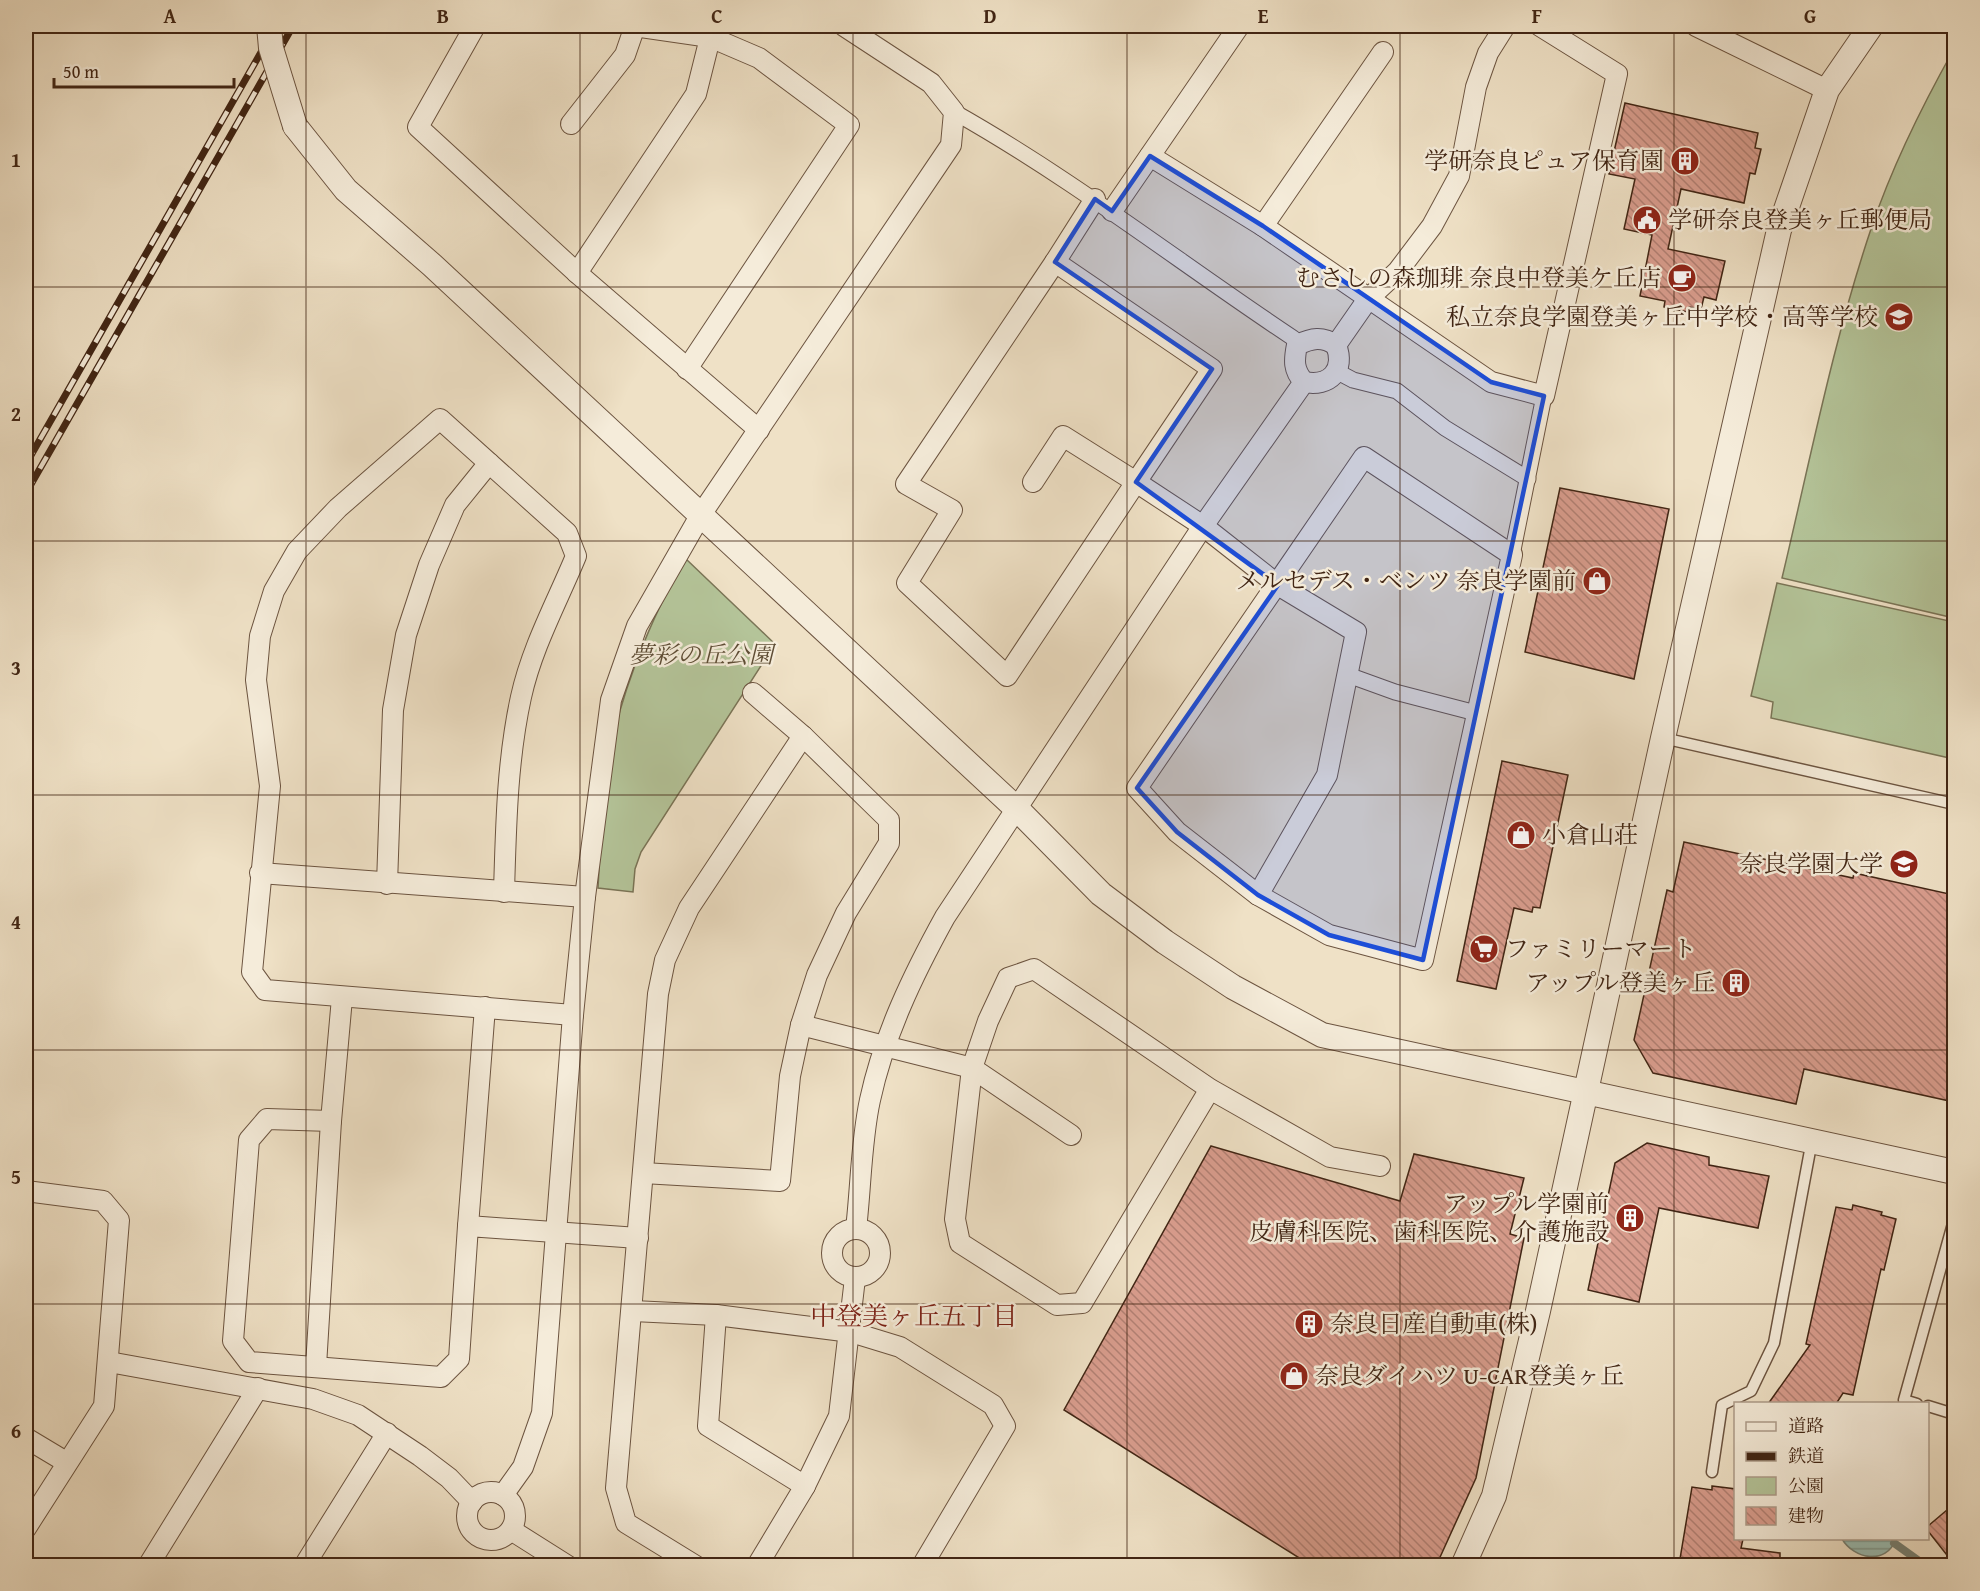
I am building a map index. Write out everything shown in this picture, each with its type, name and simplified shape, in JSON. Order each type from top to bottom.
[{"type":"street","points":[[269,26],[272,48],[295,126],[346,190],[432,265],[1018,810],[1101,894],[1233,987],[1322,1035],[1954,1172]]},
{"type":"street","points":[[475,26],[418,127],[577,273],[759,430]]},
{"type":"street","points":[[571,124],[624,54],[635,26],[712,32],[759,58],[849,125],[687,369]]},
{"type":"street","points":[[844,26],[930,83],[954,112],[1006,141],[1095,199],[1215,286],[1293,338],[1297,345],[1294,362],[1296,374],[1304,382],[1317,384],[1325,382],[1336,371],[1340,356],[1336,345],[1326,339],[1310,339],[1297,345]]},
{"type":"street","points":[[1112,211],[1239,26]]},
{"type":"street","points":[[1336,345],[1368,299],[1398,271],[1425,235],[1459,176],[1476,87],[1488,53],[1505,26]]},
{"type":"street","points":[[1512,555],[1364,457],[1137,788],[1178,832],[1258,895],[1329,935],[1423,960],[1512,555],[1544,396],[1617,74],[1540,26]]},
{"type":"street","points":[[1695,26],[1827,90]]},
{"type":"street","points":[[1463,1566],[1494,1496],[1779,230],[1827,90],[1871,26]]},
{"type":"street","points":[[577,273],[696,94],[712,32]]},
{"type":"street","points":[[1263,226],[1383,52]]},
{"type":"street","points":[[503,1495],[523,1467],[542,1413],[573,1015],[585,897],[611,700],[637,626],[700,516],[951,145],[954,112]]},
{"type":"street","points":[[1150,156],[1263,226],[1491,382],[1544,396]]},
{"type":"street","points":[[1055,262],[1212,369],[1007,676],[907,583],[952,510],[906,484],[1095,199]]},
{"type":"street","points":[[1336,371],[1353,380],[1397,391],[1445,428],[1528,478]]},
{"type":"street","points":[[856,1229],[870,1102],[885,1045],[916,970],[945,917],[1018,810],[1203,526],[1304,382]]},
{"type":"street","points":[[504,892],[508,777],[521,695],[543,631],[576,556],[567,533],[440,419],[338,508],[297,551],[274,591],[260,636],[256,680],[270,786],[252,972],[265,990],[573,1015]]},
{"type":"street","points":[[1033,482],[1064,436],[1203,526],[1278,585],[1356,632],[1327,775],[1258,895]]},
{"type":"street","points":[[387,884],[393,710],[406,635],[429,565],[455,505],[489,463]]},
{"type":"street","points":[[1348,675],[1395,692],[1476,713]]},
{"type":"street","points":[[644,1173],[780,1181],[790,1076],[801,1025],[818,975],[846,913],[889,843],[889,820],[803,736],[753,693]]},
{"type":"street","points":[[696,1566],[626,1523],[616,1488],[633,1311],[658,994],[664,960],[689,908],[803,736]]},
{"type":"street","points":[[260,873],[585,897]]},
{"type":"street","points":[[1210,1089],[1082,1303],[1058,1305],[960,1243],[955,1219],[972,1068],[988,1021],[1008,978],[1034,969],[1210,1089],[1330,1157],[1380,1166]]},
{"type":"street","points":[[316,1366],[331,1121],[342,998]]},
{"type":"street","points":[[331,1121],[267,1119],[249,1140],[233,1341],[249,1362],[441,1377],[459,1359],[485,1007]]},
{"type":"street","points":[[801,1025],[972,1068],[1071,1135]]},
{"type":"street","points":[[26,1191],[103,1201],[119,1220],[104,1406],[66,1462],[26,1528]]},
{"type":"street","points":[[468,1226],[638,1238]]},
{"type":"street","points":[[856,1229],[872,1235],[877,1241],[880,1258],[871,1272],[855,1278],[841,1273],[832,1260],[831,1253],[832,1245],[842,1233],[856,1229]]},
{"type":"street","points":[[757,1566],[805,1486],[838,1416],[851,1332],[855,1278]]},
{"type":"street","points":[[633,1311],[716,1315],[851,1332],[900,1347],[993,1405],[1005,1426],[922,1566]]},
{"type":"street","points":[[716,1315],[708,1426],[805,1486]]},
{"type":"street","points":[[109,1362],[258,1388],[313,1400],[358,1415],[387,1433],[448,1478],[472,1502]]},
{"type":"street","points":[[148,1566],[258,1388]]},
{"type":"street","points":[[304,1566],[387,1433]]},
{"type":"street","points":[[26,1438],[66,1462]]},
{"type":"street","points":[[497,1492],[503,1495],[514,1507],[516,1515],[511,1530],[499,1539],[484,1540],[477,1536],[468,1524],[467,1516],[472,1502],[483,1494],[497,1492]]},
{"type":"street","points":[[511,1530],[568,1566]]},
{"type":"lane","points":[[1663,738],[1954,804]]},
{"type":"lane","points":[[1712,1472],[1722,1405],[1751,1391],[1774,1343],[1812,1140]]},
{"type":"lane","points":[[1903,1402],[1954,1220]]},
{"type":"lane","points":[[1929,1406],[1954,1414]]},
{"type":"highlighted area","points":[[1150,156],[1263,226],[1491,382],[1544,396],[1423,960],[1329,935],[1258,895],[1177,832],[1137,788],[1278,585],[1136,482],[1212,369],[1055,262],[1095,199],[1112,211]]},
{"type":"green space","name":"私立奈良学園登美ヶ丘中学校・高等学校","points":[[1954,49],[1954,618],[1782,578],[1812,446],[1858,269],[1889,180]]},
{"type":"green space","name":"夢彩の丘公園","points":[[686,559],[775,644],[641,852],[635,869],[633,892],[598,888],[604,791],[610,752],[620,712],[653,620]]},
{"type":"green space","points":[[1777,583],[1954,622],[1954,759],[1771,718],[1773,702],[1751,696]]},
{"type":"water","points":[[1843,1540],[1895,1540],[1885,1553],[1870,1557],[1847,1546]]},
{"type":"building","name":"学研奈良ピュア保育園","points":[[1625,103],[1758,133],[1755,148],[1761,149],[1755,174],[1750,173],[1744,203],[1681,189],[1668,249],[1725,261],[1716,300],[1704,297],[1701,309],[1689,307],[1688,312],[1664,307],[1665,301],[1640,296],[1652,235],[1624,229],[1635,179],[1609,174]]},
{"type":"building","name":"メルセデス・ベンツ 奈良学園前","points":[[1560,488],[1669,509],[1634,679],[1525,652]]},
{"type":"building","name":"小倉山荘","points":[[1502,761],[1568,775],[1540,908],[1533,907],[1532,912],[1514,908],[1496,989],[1457,981]]},
{"type":"building","points":[[1684,842],[1853,878],[1854,873],[1954,895],[1954,1102],[1804,1069],[1796,1104],[1653,1073],[1634,1040],[1667,890],[1673,892]]},
{"type":"building","name":"アップル学園前 皮膚科医院、歯科医院、介護施設","points":[[1647,1143],[1709,1157],[1709,1165],[1769,1176],[1758,1228],[1659,1208],[1639,1302],[1588,1290],[1615,1163]]},
{"type":"building","name":"奈良日産自動車(株)","points":[[1211,1146],[1400,1201],[1414,1154],[1524,1178],[1510,1234],[1524,1238],[1476,1478],[1436,1566],[1312,1566],[1064,1410]]},
{"type":"building","points":[[1853,1205],[1882,1212],[1881,1215],[1896,1219],[1884,1270],[1881,1269],[1853,1395],[1843,1393],[1837,1402],[1769,1402],[1810,1345],[1806,1344],[1836,1207],[1852,1210]]},
{"type":"building","points":[[1712,1486],[1734,1489],[1734,1540],[1743,1540],[1741,1548],[1780,1553],[1780,1566],[1689,1566],[1689,1561],[1680,1559],[1692,1487],[1712,1490]]},
{"type":"building","points":[[1954,1504],[1954,1564],[1929,1532],[1929,1525]]},
{"type":"waterway","points":[[1894,1543],[1926,1566]]},
{"type":"railway","points":[[26,464],[276,26]]},
{"type":"railway","points":[[26,493],[293,26]]},
{"type":"place","name":"学研奈良ピュア保育園","points":[[1685,161]]},
{"type":"place","name":"学研奈良登美ヶ丘郵便局","points":[[1647,220]]},
{"type":"place","name":"むさしの森珈琲 奈良中登美ケ丘店","points":[[1682,278]]},
{"type":"place","name":"私立奈良学園登美ヶ丘中学校・高等学校","points":[[1899,317]]},
{"type":"place","name":"メルセデス・ベンツ 奈良学園前","points":[[1597,581]]},
{"type":"place","name":"小倉山荘","points":[[1521,835]]},
{"type":"place","name":"奈良学園大学","points":[[1904,864]]},
{"type":"place","name":"ファミリーマート","points":[[1484,949]]},
{"type":"place","name":"アップル登美ヶ丘","points":[[1736,983]]},
{"type":"place","name":"アップル学園前 皮膚科医院、歯科医院、介護施設","points":[[1630,1218]]},
{"type":"place","name":"奈良日産自動車(株)","points":[[1309,1324]]},
{"type":"place","name":"奈良ダイハツ U-CAR登美ヶ丘","points":[[1294,1376]]},
{"type":"district","name":"中登美ヶ丘五丁目","points":[[914,1316]]}]
